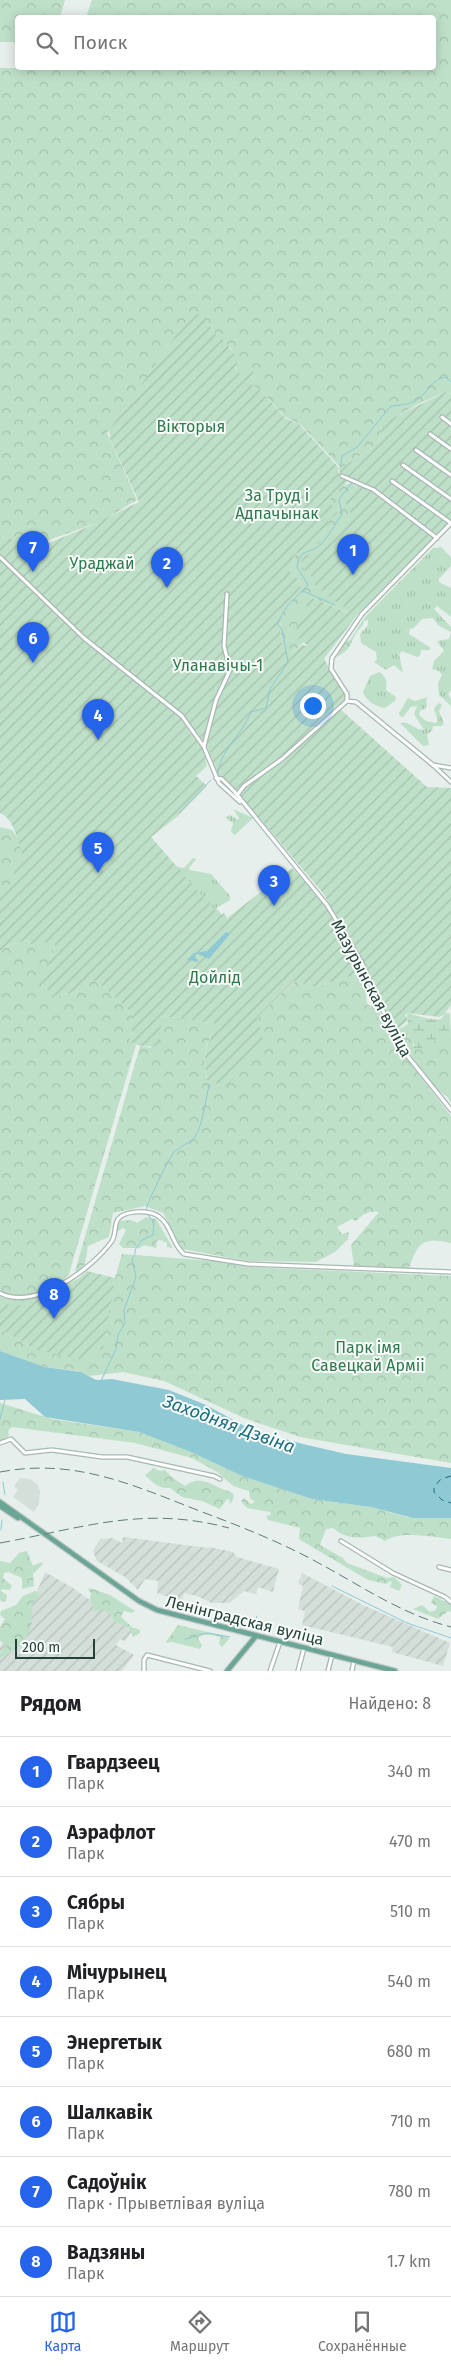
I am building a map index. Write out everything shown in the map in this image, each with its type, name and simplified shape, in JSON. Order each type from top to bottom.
[{"type":"main road","name":"Ленінградская вуліца","points":[[0,1502],[137,1603],[157,1612],[384,1671]]},
{"type":"main road","name":"Ленінградская вуліца","points":[[0,1506],[9,1510]]},
{"type":"main road","points":[[228,1671],[255,1637]]},
{"type":"main road","name":"Ленінградская вуліца","points":[[377,1669],[395,1671]]},
{"type":"street","points":[[442,417],[451,424]]},
{"type":"street","points":[[430,434],[451,449]]},
{"type":"street","points":[[416,450],[451,474]]},
{"type":"street","points":[[403,465],[451,499]]},
{"type":"street","points":[[342,476],[374,490],[437,538]]},
{"type":"street","points":[[392,481],[451,523],[362,614],[330,663],[333,675],[356,702],[451,782]]},
{"type":"street","points":[[0,557],[84,638],[182,716],[204,746]]},
{"type":"street","points":[[204,746],[216,700],[230,670],[224,646],[227,594]]},
{"type":"street","points":[[347,702],[348,694]]},
{"type":"street","points":[[235,797],[244,786],[282,759],[347,702],[356,702]]},
{"type":"street","name":"Мазурынская вуліца","points":[[204,746],[216,778],[222,779],[235,797],[327,905],[361,961],[384,1014],[406,1054],[451,1110]]},
{"type":"street","points":[[432,765],[451,768]]},
{"type":"street","points":[[0,1293],[11,1298],[20,1298],[42,1292],[76,1277],[113,1240],[118,1220],[124,1215],[136,1213],[158,1216],[178,1249],[184,1254],[248,1264],[451,1272]]},
{"type":"street","points":[[0,1443],[11,1439],[25,1453],[52,1450],[102,1458],[127,1457],[214,1476],[220,1479]]},
{"type":"street","points":[[341,1541],[393,1573],[446,1597],[451,1602]]},
{"type":"street","points":[[438,1567],[451,1570]]},
{"type":"street","points":[[270,1671],[279,1643]]},
{"type":"street","points":[[298,1671],[303,1649]]},
{"type":"street","points":[[144,1671],[144,1660],[147,1655],[210,1671]]},
{"type":"street","points":[[328,1671],[331,1656]]},
{"type":"street","points":[[352,1671],[354,1662]]},
{"type":"shaded area","points":[[20,1478],[30,1479],[37,1484],[40,1491],[39,1504],[34,1512],[13,1497],[18,1490],[14,1486]]},
{"type":"shaded area","points":[[123,1537],[209,1547],[233,1552],[237,1557],[279,1569],[273,1592],[258,1587],[256,1594],[244,1591],[231,1602],[212,1603],[197,1596],[184,1593],[182,1601],[157,1593],[158,1581],[145,1579],[138,1590],[125,1577],[97,1561],[93,1551],[100,1539],[112,1538],[122,1543]]},
{"type":"shaded area","points":[[45,1572],[73,1588],[133,1630],[125,1641],[120,1639],[116,1645],[134,1655],[122,1671],[0,1671],[0,1647],[36,1594]]},
{"type":"shaded area","points":[[302,1573],[363,1605],[450,1643],[443,1666],[392,1652],[393,1647],[302,1625],[305,1611],[298,1609],[303,1586],[298,1583]]},
{"type":"green space","points":[[0,0],[65,0],[61,15],[15,15],[15,42],[0,42]]},
{"type":"green space","points":[[92,0],[451,0],[451,394],[445,392],[418,404],[380,426],[383,437],[370,449],[341,468],[300,424],[285,417],[263,393],[251,384],[257,374],[241,375],[237,372],[231,348],[219,339],[209,324],[182,328],[107,433],[137,500],[100,522],[43,542],[0,537],[0,68],[15,68],[15,70],[436,70],[436,15],[87,15]]},
{"type":"green space","points":[[194,310],[209,324],[219,339],[225,340],[234,355],[239,358],[235,368],[241,375],[249,370],[257,374],[251,384],[263,393],[285,418],[299,424],[339,468],[338,472],[342,477],[339,472],[341,468],[370,449],[383,437],[380,426],[383,423],[445,392],[451,394],[451,520],[357,615],[324,659],[344,693],[345,699],[280,758],[236,790],[219,776],[206,744],[183,715],[85,638],[0,556],[0,537],[49,543],[90,526],[139,502],[110,439],[109,430]],"holes":[[[347,481],[358,485],[345,496],[346,505],[350,511],[350,518],[322,549],[304,556],[301,563],[304,570],[315,580],[315,586],[349,611],[347,612],[310,597],[304,603],[307,607],[300,615],[295,635],[308,646],[302,645],[291,654],[284,651],[280,624],[288,604],[301,589],[300,582],[290,572],[295,554],[320,543],[329,520],[337,514],[339,507],[331,505],[331,496],[344,486]]]},
{"type":"green space","points":[[350,483],[355,485],[356,489],[350,491],[350,518],[322,550],[304,556],[305,570],[315,580],[315,586],[350,611],[348,612],[310,597],[308,607],[295,634],[304,642],[291,654],[284,652],[280,624],[288,604],[301,589],[300,582],[290,572],[295,554],[320,543],[329,520],[337,514],[339,508],[331,505],[331,496],[339,488]]},
{"type":"green space","points":[[441,547],[451,557],[451,566],[439,579],[439,582],[451,588],[451,617],[437,606],[434,609],[451,627],[451,632],[438,625],[433,618],[422,619],[414,628],[410,629],[409,634],[431,648],[429,650],[421,650],[420,656],[417,657],[402,651],[399,654],[403,673],[394,665],[386,670],[374,662],[377,659],[376,652],[361,643],[360,634],[368,625],[368,620],[364,621],[349,648],[337,657],[344,643],[350,640],[365,617],[433,548]]},
{"type":"green space","name":"Дойлід","points":[[0,559],[84,640],[181,717],[190,733],[203,747],[207,766],[196,776],[207,786],[178,816],[151,837],[220,916],[224,913],[227,918],[292,868],[318,894],[359,962],[363,972],[315,987],[294,981],[257,1018],[264,1043],[226,1087],[207,1080],[205,1056],[207,1045],[216,1024],[162,1016],[159,1045],[144,1046],[130,1043],[132,1030],[128,1028],[134,1015],[104,987],[92,980],[83,990],[56,997],[40,983],[55,946],[53,939],[38,945],[30,944],[27,940],[7,946],[0,952],[0,892],[9,886],[23,857],[18,839],[9,820],[0,813]]},
{"type":"green space","points":[[451,632],[451,690],[448,694],[451,699],[451,706],[439,695],[438,683],[442,675],[439,671],[432,669],[434,661],[444,651],[437,641],[449,639]]},
{"type":"green space","points":[[379,672],[386,680],[386,690],[396,697],[395,701],[385,708],[372,703],[363,692],[370,676]]},
{"type":"green space","points":[[427,697],[426,708],[420,711],[419,715],[426,721],[436,723],[438,720],[434,710],[436,705],[440,703],[442,705],[439,711],[444,723],[442,726],[433,726],[432,731],[427,734],[429,745],[423,746],[400,723],[403,722],[424,730],[414,714],[417,706],[411,707],[403,717],[399,713],[408,698],[415,701]]},
{"type":"green space","points":[[340,709],[427,787],[451,788],[451,1005],[444,1015],[439,1017],[408,1013],[405,1015],[408,1020],[395,1031],[360,954],[323,893],[241,796],[243,790],[248,785],[291,753]]},
{"type":"green space","points":[[233,809],[253,818],[235,835],[231,832],[233,823],[225,817],[230,815],[238,820],[239,818]]},
{"type":"green space","points":[[0,827],[12,830],[41,870],[14,878],[0,900]]},
{"type":"green space","points":[[193,858],[196,859],[189,868],[190,870],[211,874],[230,896],[230,900],[216,908],[222,915],[220,918],[173,866],[184,868]]},
{"type":"green space","points":[[53,938],[55,946],[41,983],[56,997],[83,990],[92,980],[104,987],[134,1015],[130,1043],[136,1045],[69,1274],[52,1290],[29,1307],[2,1305],[0,1308],[0,952],[7,946],[27,940],[30,944]]},
{"type":"green space","points":[[363,972],[369,988],[366,996],[367,1004],[378,1010],[403,1054],[451,1116],[451,1243],[427,1241],[415,1253],[409,1268],[354,1266],[351,1245],[379,1212],[372,1212],[356,1221],[352,1219],[337,1227],[342,1234],[349,1232],[348,1239],[335,1252],[316,1262],[248,1261],[182,1249],[163,1213],[145,1206],[113,1213],[109,1237],[88,1246],[85,1264],[78,1272],[75,1271],[140,1046],[151,1048],[162,1016],[217,1024],[206,1050],[207,1080],[257,1018],[295,981],[315,987]]},
{"type":"green space","points":[[409,1013],[425,1018],[441,1019],[446,1013],[450,1013],[451,1034],[441,1037],[422,1048],[414,1049],[414,1040],[405,1034],[401,1028],[408,1024],[407,1015]]},
{"type":"green space","points":[[394,1025],[398,1029],[401,1028],[414,1040],[413,1046],[418,1046],[451,1034],[451,1103],[447,1096],[435,1086],[420,1067],[394,1031]]},
{"type":"green space","points":[[146,1217],[156,1219],[173,1248],[167,1247],[167,1243],[160,1240],[157,1241],[156,1248],[145,1245],[139,1248],[123,1248],[119,1244],[126,1230],[123,1228],[117,1231],[116,1229],[120,1221],[131,1220],[137,1223]]},
{"type":"green space","name":"Парк імя Савецкай Арміі","points":[[122,1254],[214,1261],[249,1267],[451,1276],[451,1463],[300,1437],[244,1418],[164,1381],[123,1372],[89,1376],[78,1371],[45,1367],[0,1351],[0,1329],[37,1350],[115,1278]]},
{"type":"green space","points":[[87,1271],[115,1278],[103,1349],[91,1351],[84,1360],[37,1350],[0,1329],[0,1308],[2,1304],[29,1306],[52,1290],[78,1279]]},
{"type":"green space","points":[[0,1403],[52,1419],[139,1432],[191,1452],[242,1476],[312,1499],[371,1507],[407,1517],[451,1518],[451,1539],[408,1535],[385,1541],[376,1536],[353,1537],[343,1535],[333,1528],[326,1529],[320,1545],[343,1558],[347,1563],[387,1578],[394,1577],[402,1585],[399,1591],[390,1587],[392,1582],[390,1581],[386,1584],[368,1580],[302,1541],[299,1539],[300,1528],[268,1520],[266,1516],[271,1515],[270,1512],[247,1508],[241,1501],[244,1498],[251,1504],[255,1502],[250,1498],[249,1491],[233,1486],[217,1472],[192,1458],[135,1443],[12,1427],[8,1431],[9,1436],[0,1441]]},
{"type":"green space","points":[[154,1468],[160,1471],[165,1470],[185,1486],[194,1481],[202,1481],[229,1491],[234,1495],[232,1502],[229,1504],[230,1500],[227,1499],[220,1509],[202,1501],[182,1497],[170,1488],[156,1484],[145,1475]]},
{"type":"green space","points":[[27,1551],[33,1566],[42,1562],[43,1564],[33,1574],[34,1586],[22,1589],[22,1578],[8,1572],[4,1573],[3,1578],[12,1586],[10,1590],[2,1589],[1,1591],[7,1595],[6,1601],[2,1602],[0,1600],[0,1561],[10,1563],[19,1553]]},
{"type":"green space","points":[[88,1589],[110,1595],[135,1611],[132,1613],[124,1611],[121,1617],[132,1627],[140,1630],[140,1633],[133,1637],[129,1627],[115,1622],[111,1615],[103,1610],[94,1611],[90,1598],[91,1593]]},
{"type":"green space","points":[[35,1591],[38,1592],[39,1598],[32,1603],[32,1622],[27,1637],[17,1648],[0,1658],[0,1653],[7,1645],[0,1641],[0,1627],[5,1619],[0,1615],[1,1611],[16,1605],[23,1596]]},
{"type":"green space","points":[[434,1596],[451,1604],[451,1612],[448,1611],[438,1619],[413,1609],[422,1605],[430,1612],[436,1610],[437,1606],[431,1603]]},
{"type":"green space","points":[[178,1625],[228,1637],[229,1639],[222,1647],[219,1644],[220,1637],[203,1635],[198,1638],[202,1646],[200,1649],[172,1642],[165,1643]]},
{"type":"water","points":[[226,932],[230,934],[209,959],[196,953],[195,957],[199,962],[187,960],[194,953],[207,951]]},
{"type":"water","name":"Заходняя Дзвіна","points":[[0,1351],[45,1367],[81,1372],[96,1380],[112,1379],[169,1390],[206,1405],[250,1429],[303,1444],[346,1454],[451,1468],[451,1518],[413,1518],[371,1507],[312,1499],[242,1476],[191,1452],[139,1432],[45,1417],[25,1399],[0,1400]]},
{"type":"waterway","points":[[340,469],[342,456],[357,447],[391,406],[415,401],[440,378],[445,377],[451,382]]},
{"type":"waterway","points":[[218,775],[219,767],[226,751],[251,712],[266,708],[270,689],[288,662],[282,629],[277,624],[287,606],[308,585],[297,567],[298,561],[303,554],[321,544],[329,534],[342,514],[339,499],[352,483]]},
{"type":"waterway","points":[[303,591],[335,605]]},
{"type":"waterway","points":[[179,813],[211,780]]},
{"type":"waterway","points":[[146,1210],[172,1155],[197,1134],[209,1085]]},
{"type":"waterway","points":[[101,1381],[116,1349],[118,1335],[125,1323],[124,1310],[136,1277],[132,1259],[135,1255],[135,1250],[142,1240],[153,1235],[154,1222],[147,1214]]},
{"type":"waterway","points":[[0,1419],[5,1400]]},
{"type":"waterway","points":[[3,1482],[5,1495]]},
{"type":"waterway","points":[[1,1530],[2,1520]]},
{"type":"waterway","points":[[332,1586],[407,1623],[451,1638]]},
{"type":"waterway","points":[[232,1626],[237,1624],[253,1627],[257,1616]]},
{"type":"waterway","points":[[198,1635],[208,1633],[230,1637]]},
{"type":"waterway","points":[[185,1639],[196,1636]]},
{"type":"ferry route","points":[[451,1476],[441,1479],[434,1487],[434,1492],[442,1500],[451,1503]]},
{"type":"railway","points":[[0,1472],[52,1468],[77,1471],[101,1476],[149,1491],[272,1540],[315,1561],[398,1607],[451,1627]]},
{"type":"railway","points":[[0,1543],[113,1521],[141,1519],[198,1521],[229,1528]]},
{"type":"place","name":"Садоўнік","points":[[33,572]]},
{"type":"place","name":"Гвардзеец","points":[[353,575]]},
{"type":"place","name":"Аэрафлот","points":[[167,588]]},
{"type":"place","name":"Шалкавік","points":[[33,663]]},
{"type":"place","name":"Мічурынец","points":[[98,740]]},
{"type":"place","name":"Энергетык","points":[[98,873]]},
{"type":"place","name":"Сябры","points":[[274,906]]},
{"type":"place","name":"Вадзяны","points":[[54,1319]]},
{"type":"park label","name":"Вікторыя","points":[[191,426]]},
{"type":"park label","name":"За Труд і Адпачынак","points":[[277,504]]},
{"type":"park label","name":"Ураджай","points":[[102,563]]},
{"type":"park label","name":"Уланавічы-1","points":[[218,665]]}]
